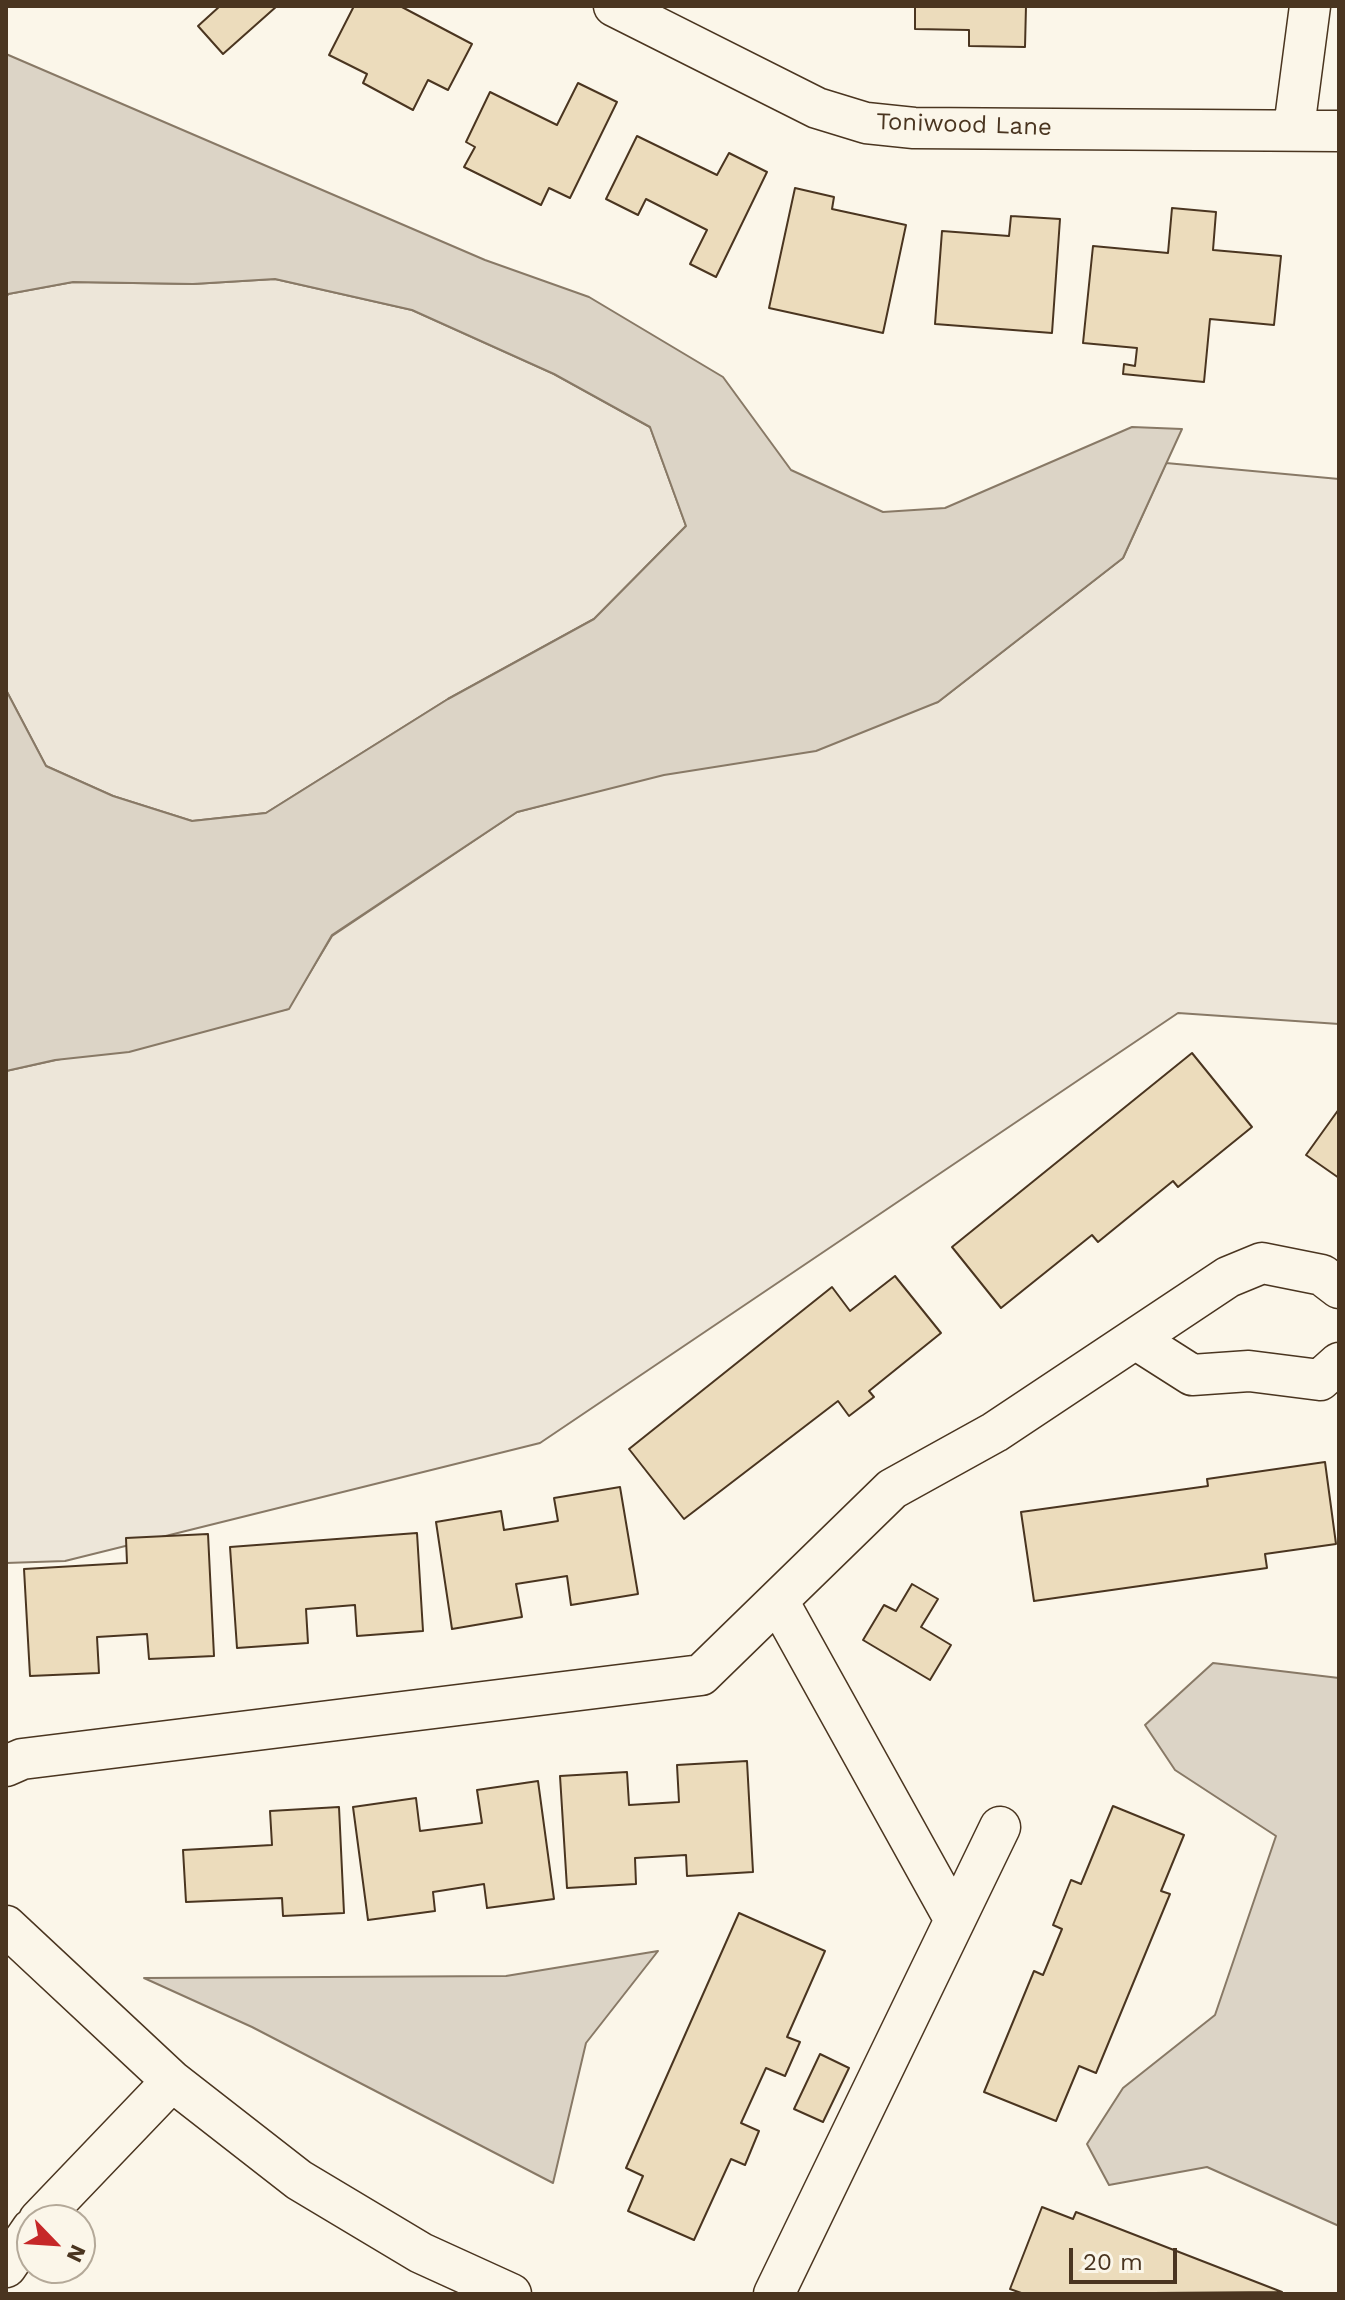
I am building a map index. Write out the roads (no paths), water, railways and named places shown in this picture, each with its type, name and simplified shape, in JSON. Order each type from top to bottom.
[{"type":"street","name":"Toniwood Lane","points":[[614,6],[817,108],[866,123],[930,128],[1294,128],[1339,131]]},
{"type":"street","points":[[1294,128],[1310,6]]},
{"type":"street","points":[[6,1766],[22,1759],[701,1675],[892,1489],[995,1432],[1228,1277],[1262,1263],[1322,1275],[1339,1288]]},
{"type":"street","points":[[1137,1340],[1192,1375],[1249,1371],[1320,1380],[1339,1363]]},
{"type":"street","points":[[778,1601],[955,1920]]},
{"type":"street","points":[[783,2291],[1000,1827]]},
{"type":"street","points":[[6,1926],[172,2081],[299,2180],[421,2253],[511,2294]]},
{"type":"street","points":[[54,2204],[172,2081]]}]
